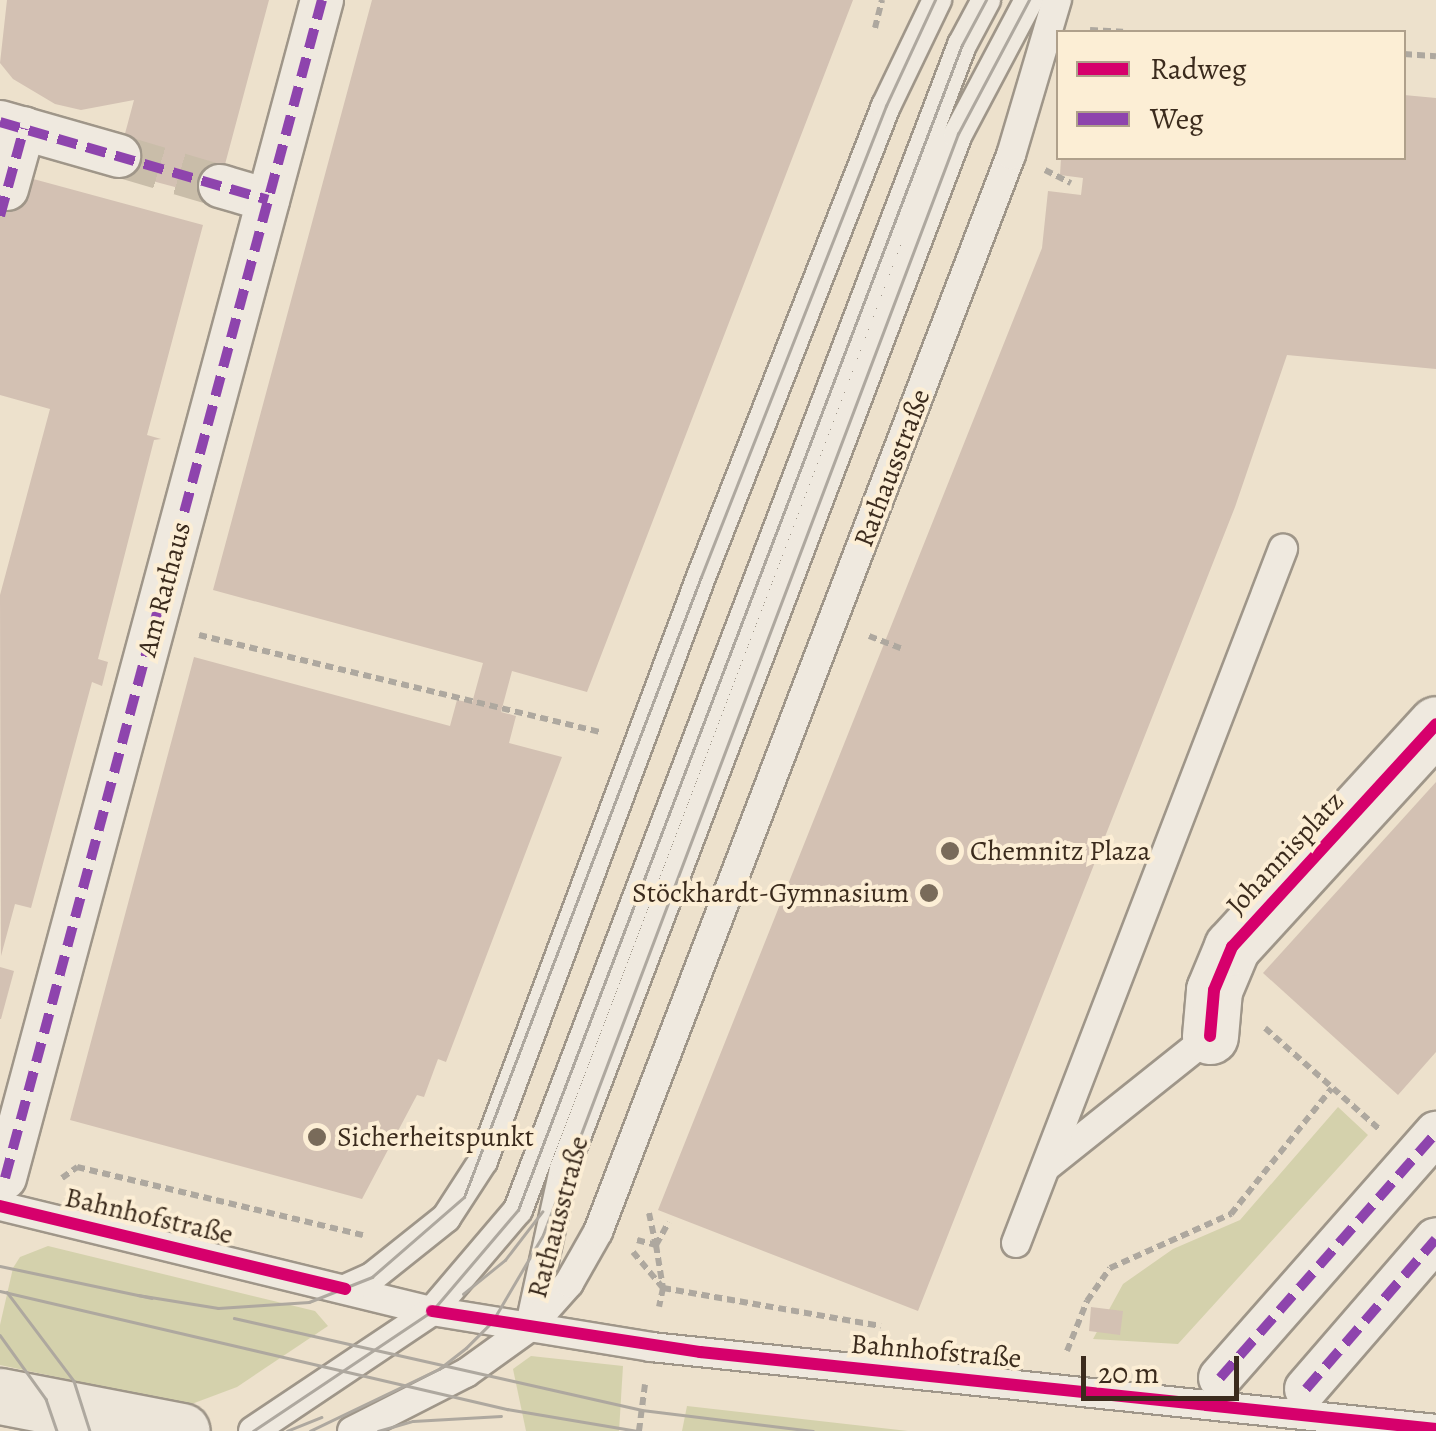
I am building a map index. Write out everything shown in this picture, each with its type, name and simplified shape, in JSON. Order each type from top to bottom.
[{"type":"main road","points":[[0,1396],[182,1431]]},
{"type":"street","name":"Am Rathaus","points":[[2,1192],[322,0]]},
{"type":"street","points":[[7,189],[12,125],[120,156]]},
{"type":"street","points":[[220,186],[268,200]]},
{"type":"street","name":"Johannisplatz","points":[[1213,1010],[1232,948],[1436,724]]},
{"type":"street","points":[[1220,1378],[1436,1133]]},
{"type":"street","points":[[1306,1390],[1436,1239]]},
{"type":"lane","points":[[345,1288],[405,1254],[464,1197],[886,106],[937,0]]},
{"type":"lane","name":"Rathausstraße","points":[[253,1431],[432,1310],[518,1210],[962,45],[986,0]]},
{"type":"lane","name":"Rathausstraße","points":[[530,1327],[571,1151],[958,134],[1029,0]]},
{"type":"lane","name":"Rathausstraße","points":[[530,1327],[569,1283],[615,1192],[1011,156],[1057,0]]},
{"type":"lane","points":[[1016,1243],[1283,549]]},
{"type":"lane","points":[[1047,1166],[1213,1010]]},
{"type":"lane","name":"Bahnhofstraße","points":[[2,1192],[345,1288],[432,1310],[530,1327],[718,1354],[1436,1429]]},
{"type":"lane","points":[[352,1431],[466,1374],[530,1327]]},
{"type":"path","points":[[1406,54],[1436,56]]},
{"type":"path","points":[[154,623],[612,735]]},
{"type":"path","points":[[1213,1010],[1332,1088],[1367,1119]]},
{"type":"path","points":[[1063,1362],[1086,1301],[1110,1268],[1231,1214],[1332,1088]]},
{"type":"path","points":[[2,1192],[50,1187],[78,1166],[366,1236]]},
{"type":"path","points":[[644,1192],[656,1244],[669,1222]]},
{"type":"path","points":[[621,1237],[663,1288],[891,1328]]},
{"type":"shaded area","points":[[1338,1107],[1368,1135],[1178,1344],[1093,1339],[1123,1284],[1173,1249],[1240,1220]]},
{"type":"shaded area","points":[[48,1246],[315,1311],[328,1326],[237,1387],[189,1405],[0,1365],[0,1325],[13,1268],[20,1257]]},
{"type":"shaded area","points":[[531,1356],[623,1366],[619,1431],[526,1431],[513,1369]]},
{"type":"shaded area","points":[[687,1406],[908,1431],[682,1431]]},
{"type":"building","points":[[7,0],[269,0],[216,198],[115,171],[134,100],[81,110],[55,104],[13,79],[0,63]]},
{"type":"building","points":[[372,0],[853,0],[587,692],[512,671],[501,712],[516,716],[509,743],[562,757],[446,1062],[438,1059],[424,1097],[417,1095],[362,1199],[70,1120],[194,657],[450,726],[457,700],[472,703],[483,663],[213,590]]},
{"type":"building","name":"Chemnitz Plaza","points":[[1406,95],[1436,98],[1436,369],[1287,355],[1235,507],[918,1311],[658,1210],[1042,248],[1048,191],[1081,195],[1083,178],[1060,175],[1061,160],[1406,160]]},
{"type":"building","points":[[26,177],[203,225],[147,435],[161,439],[154,440],[98,659],[108,662],[102,686],[92,682],[31,908],[15,904],[1,956],[0,595],[50,409],[0,395],[0,187]]},
{"type":"building","points":[[1436,782],[1436,1052],[1398,1095],[1263,973]]},
{"type":"building","points":[[0,967],[14,971],[1,1019],[0,1019]]},
{"type":"building","points":[[1091,1307],[1123,1311],[1120,1335],[1089,1331]]},
{"type":"tunnel","points":[[119,156],[220,186]]},
{"type":"tram line","points":[[138,1295],[218,1308],[309,1302],[372,1277],[464,1197],[886,106],[935,0]]},
{"type":"tram line","points":[[253,1431],[432,1311],[518,1210],[962,45],[986,0]]},
{"type":"tram line","points":[[310,1431],[439,1369],[466,1348],[492,1322],[543,1235],[958,134],[1029,0]]},
{"type":"tram line","points":[[463,1294],[505,1260],[542,1212]]},
{"type":"tram line","points":[[0,1266],[152,1298]]},
{"type":"tram line","points":[[0,1291],[507,1409],[637,1431]]},
{"type":"tram line","points":[[7,1292],[74,1381],[90,1431]]},
{"type":"tram line","points":[[234,1318],[642,1410],[813,1431]]},
{"type":"tram line","points":[[0,1335],[46,1399],[57,1431]]},
{"type":"tram line","points":[[378,1431],[413,1421],[501,1416]]},
{"type":"tram line","points":[[287,1431],[321,1417]]},
{"type":"marked path","points":[[5,1178],[322,0]]},
{"type":"marked path","points":[[0,122],[268,200]]},
{"type":"marked path","points":[[0,216],[24,128]]},
{"type":"marked path","points":[[1220,1378],[1436,1133]]},
{"type":"marked path","points":[[1306,1389],[1436,1239]]},
{"type":"cycle path","points":[[1210,1036],[1214,990],[1232,947],[1436,724]]},
{"type":"cycle path","points":[[0,1206],[345,1289]]},
{"type":"cycle path","points":[[432,1311],[700,1352],[1436,1429]]},
{"type":"place","name":"Chemnitz Plaza","points":[[950,851]]},
{"type":"place","name":"Stöckhardt-Gymnasium","points":[[929,893]]},
{"type":"place","name":"Sicherheitspunkt","points":[[317,1137]]}]
